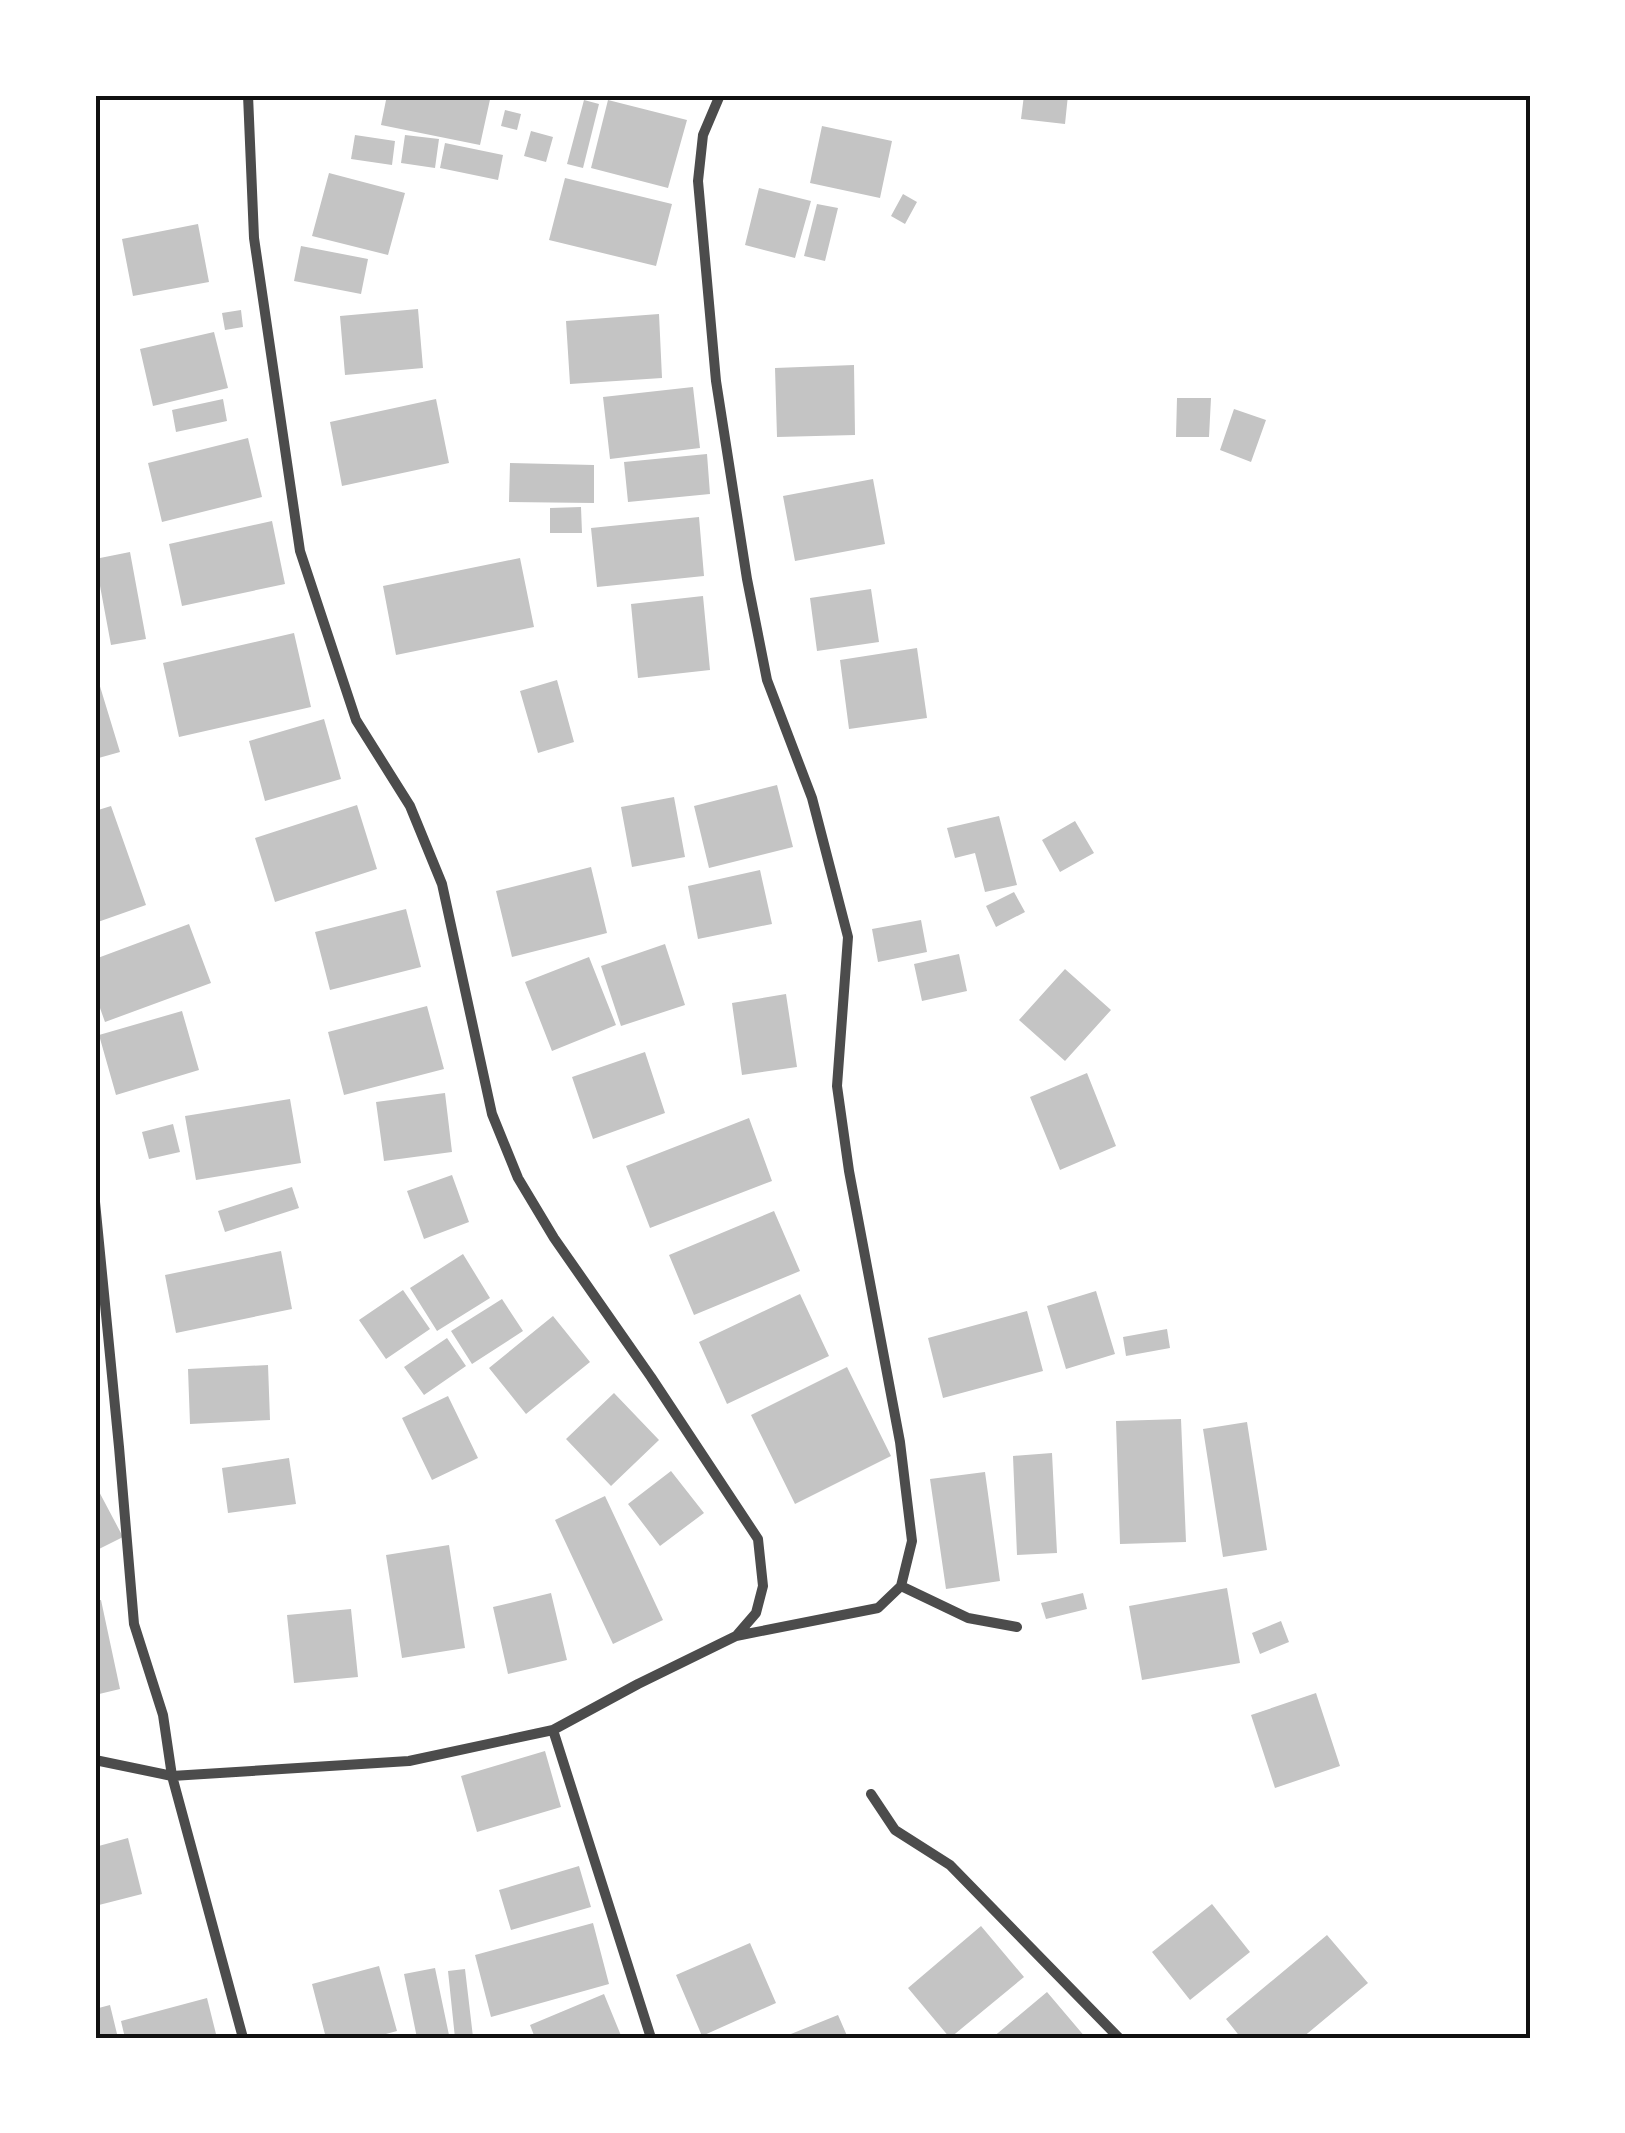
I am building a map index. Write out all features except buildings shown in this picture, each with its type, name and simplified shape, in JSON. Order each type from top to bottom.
[{"type":"street","points":[[248,95],[254,238],[300,551],[356,720],[410,806],[442,884],[492,1114],[518,1178],[554,1238],[758,1539],[762,1586],[756,1613],[736,1636]]},
{"type":"street","points":[[95,1760],[172,1776],[410,1761],[553,1730],[736,1636],[878,1608],[900,1586],[912,1542],[900,1442],[849,1172],[838,1086],[848,937],[812,798],[767,680],[746,579],[716,382],[698,182],[703,135],[720,95]]},
{"type":"street","points":[[95,1202],[134,1624],[163,1714],[172,1776],[243,2038]]},
{"type":"street","points":[[900,1586],[968,1618],[1016,1627]]},
{"type":"street","points":[[553,1730],[651,2038]]},
{"type":"street","points":[[870,1794],[896,1830],[950,1864],[1118,2038]]}]
